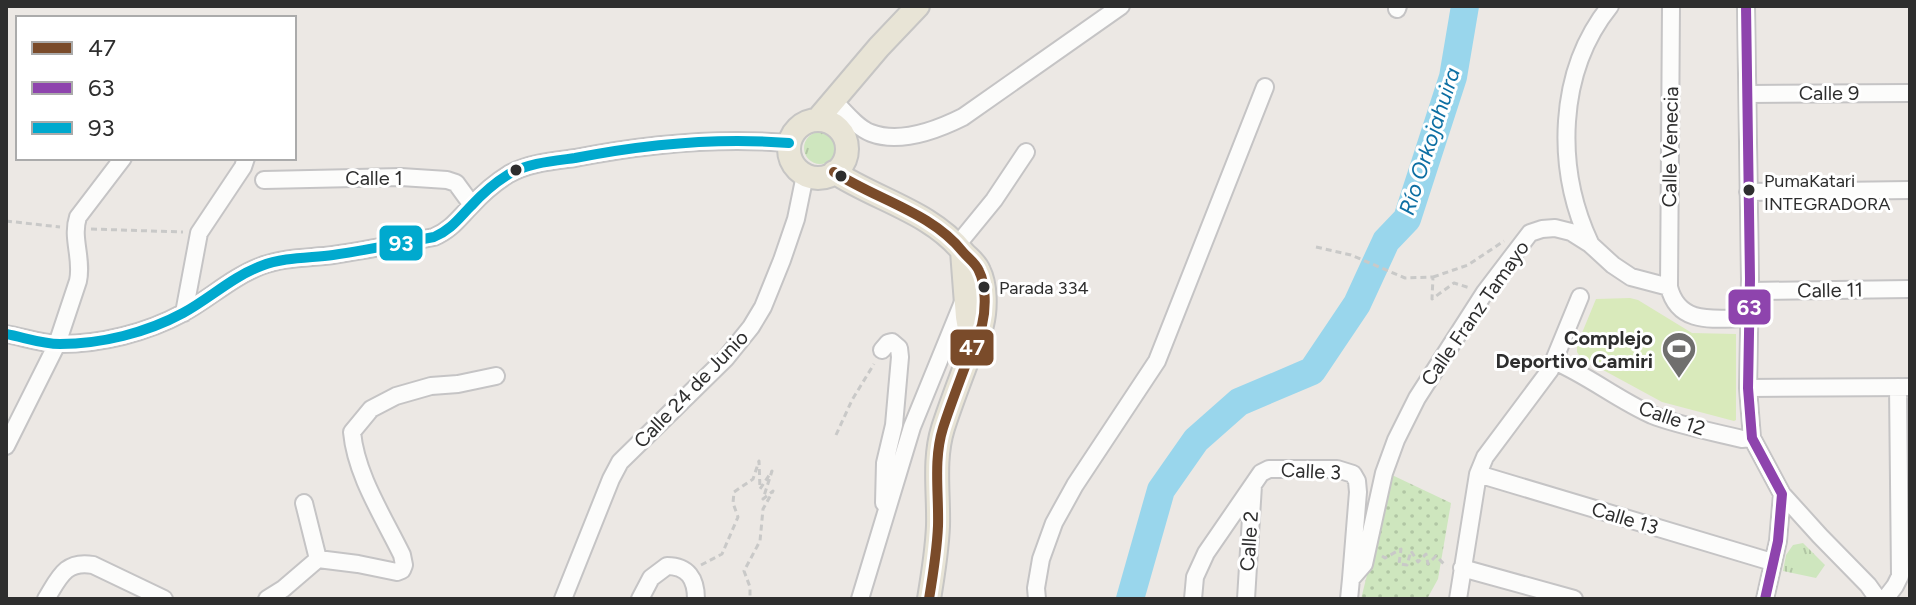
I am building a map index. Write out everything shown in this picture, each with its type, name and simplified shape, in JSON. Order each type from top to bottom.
[{"type":"main road","points":[[817,120],[918,6]]},
{"type":"main road","points":[[817,120],[834,125],[845,139],[847,149],[845,158],[834,172],[820,177],[805,175],[797,169],[789,152],[789,143],[799,126],[817,120]]},
{"type":"main road","points":[[834,172],[857,187],[939,228],[960,248],[974,295],[972,347],[942,431],[936,487],[938,525],[929,599]]},
{"type":"street","points":[[833,100],[863,129],[873,134],[910,136],[935,131],[963,117],[1121,6]]},
{"type":"street","points":[[1610,6],[1588,40],[1572,80],[1566,131],[1575,205],[1590,244],[1631,277],[1669,287],[1671,298],[1687,314],[1698,318],[1749,318]]},
{"type":"street","name":"Calle Venecia","points":[[1669,287],[1671,6]]},
{"type":"street","points":[[1746,6],[1750,291],[1748,388],[1752,438],[1782,494],[1878,599]]},
{"type":"street","points":[[1037,599],[1041,559],[1054,523],[1083,471],[1157,361],[1265,87]]},
{"type":"street","name":"Calle 9","points":[[1748,94],[1910,93]]},
{"type":"street","points":[[6,334],[57,344],[94,342],[154,326],[184,313],[238,276],[260,266],[434,237],[446,232],[510,173],[534,165],[682,142],[748,139],[789,143]]},
{"type":"street","points":[[960,248],[1026,152]]},
{"type":"street","points":[[6,446],[57,344],[80,270],[74,228],[78,217],[121,160]]},
{"type":"street","points":[[184,313],[199,233],[244,162]]},
{"type":"street","name":"Calle 24 de Junio","points":[[563,599],[620,462],[726,358],[763,307],[796,219],[805,175]]},
{"type":"street","name":"Calle 1","points":[[264,180],[401,177],[447,180],[456,183],[472,205]]},
{"type":"street","points":[[1748,192],[1910,190]]},
{"type":"street","name":"Calle Franz Tamayo","points":[[1349,599],[1351,579],[1364,564],[1384,473],[1396,440],[1417,398],[1485,292],[1530,233],[1555,228],[1571,232],[1590,244]]},
{"type":"street","name":"Calle 11","points":[[1750,291],[1910,289]]},
{"type":"street","points":[[860,599],[912,427],[974,295]]},
{"type":"street","points":[[1458,599],[1478,474],[1485,457],[1550,370],[1580,297]]},
{"type":"street","points":[[882,350],[892,342],[899,348],[900,357],[894,425],[885,463],[884,525]]},
{"type":"street","name":"Calle 12","points":[[1554,361],[1572,368],[1654,416],[1742,439],[1752,438]]},
{"type":"street","points":[[267,599],[318,559],[397,572],[402,570],[402,555],[364,478],[353,446],[352,432],[371,409],[396,396],[431,386],[496,376]]},
{"type":"street","points":[[1748,388],[1904,387],[1900,576],[1885,599]]},
{"type":"street","name":"Calle 3","points":[[1193,599],[1195,577],[1206,553],[1253,483],[1269,469],[1337,469],[1353,474],[1358,492],[1351,579]]},
{"type":"street","name":"Calle 13","points":[[1478,474],[1772,562]]},
{"type":"street","name":"Calle 2","points":[[1246,599],[1253,483]]},
{"type":"street","points":[[1765,599],[1781,523],[1782,494]]},
{"type":"street","points":[[304,503],[318,559]]},
{"type":"street","points":[[46,599],[67,569],[83,563],[164,599]]},
{"type":"street","points":[[640,599],[651,578],[667,566],[678,566],[688,572],[693,580],[696,599]]},
{"type":"street","points":[[1462,568],[1574,599]]},
{"type":"path","points":[[6,221],[74,228],[199,233]]},
{"type":"path","points":[[1316,247],[1351,255],[1405,278],[1433,277],[1468,265],[1506,240],[1530,233]]},
{"type":"path","points":[[1433,277],[1432,299],[1454,283],[1485,292]]},
{"type":"path","points":[[836,435],[852,400],[882,350]]},
{"type":"path","points":[[688,572],[722,554],[738,517],[733,503],[734,492],[753,479],[759,461],[760,489],[772,471],[763,499],[773,491],[763,509],[760,541],[744,571],[750,587],[750,599]]},
{"type":"path","points":[[1368,549],[1385,558],[1401,549],[1399,564],[1407,565],[1411,551],[1418,562],[1426,554],[1428,564],[1436,556],[1444,564],[1462,568]]},
{"type":"green space","points":[[820,132],[831,137],[836,148],[831,159],[820,164],[809,159],[804,148],[809,137]]},
{"type":"green space","name":"Complejo Deportivo Camiri","points":[[1630,298],[1692,333],[1736,334],[1736,420],[1662,402],[1581,358],[1577,345],[1596,299]]},
{"type":"green space","points":[[1392,475],[1451,503],[1438,579],[1427,599],[1361,599]]},
{"type":"green space","points":[[1803,543],[1825,565],[1816,578],[1783,571],[1786,555],[1793,545]]},
{"type":"waterway","name":"Río Orkojahuira","points":[[1130,599],[1161,490],[1196,440],[1239,402],[1312,371],[1357,304],[1386,241],[1407,219],[1453,77],[1465,6]]},
{"type":"transit line","name":"63","points":[[1746,6],[1750,279],[1748,388],[1752,438],[1782,494],[1778,541],[1765,599]]},
{"type":"transit line","name":"93","points":[[6,334],[60,344],[123,336],[169,320],[240,276],[270,263],[434,237],[450,227],[499,181],[516,170],[532,165],[681,143],[789,143]]},
{"type":"transit line","name":"47","points":[[834,172],[919,216],[950,238],[974,263],[983,283],[985,305],[982,325],[940,440],[937,535],[929,599]]},
{"type":"place","name":"PumaKatari INTEGRADORA","points":[[1749,190]]},
{"type":"place","name":"Parada 334","points":[[984,287]]},
{"type":"place","name":"Complejo Deportivo Camiri","points":[[1679,380]]}]
